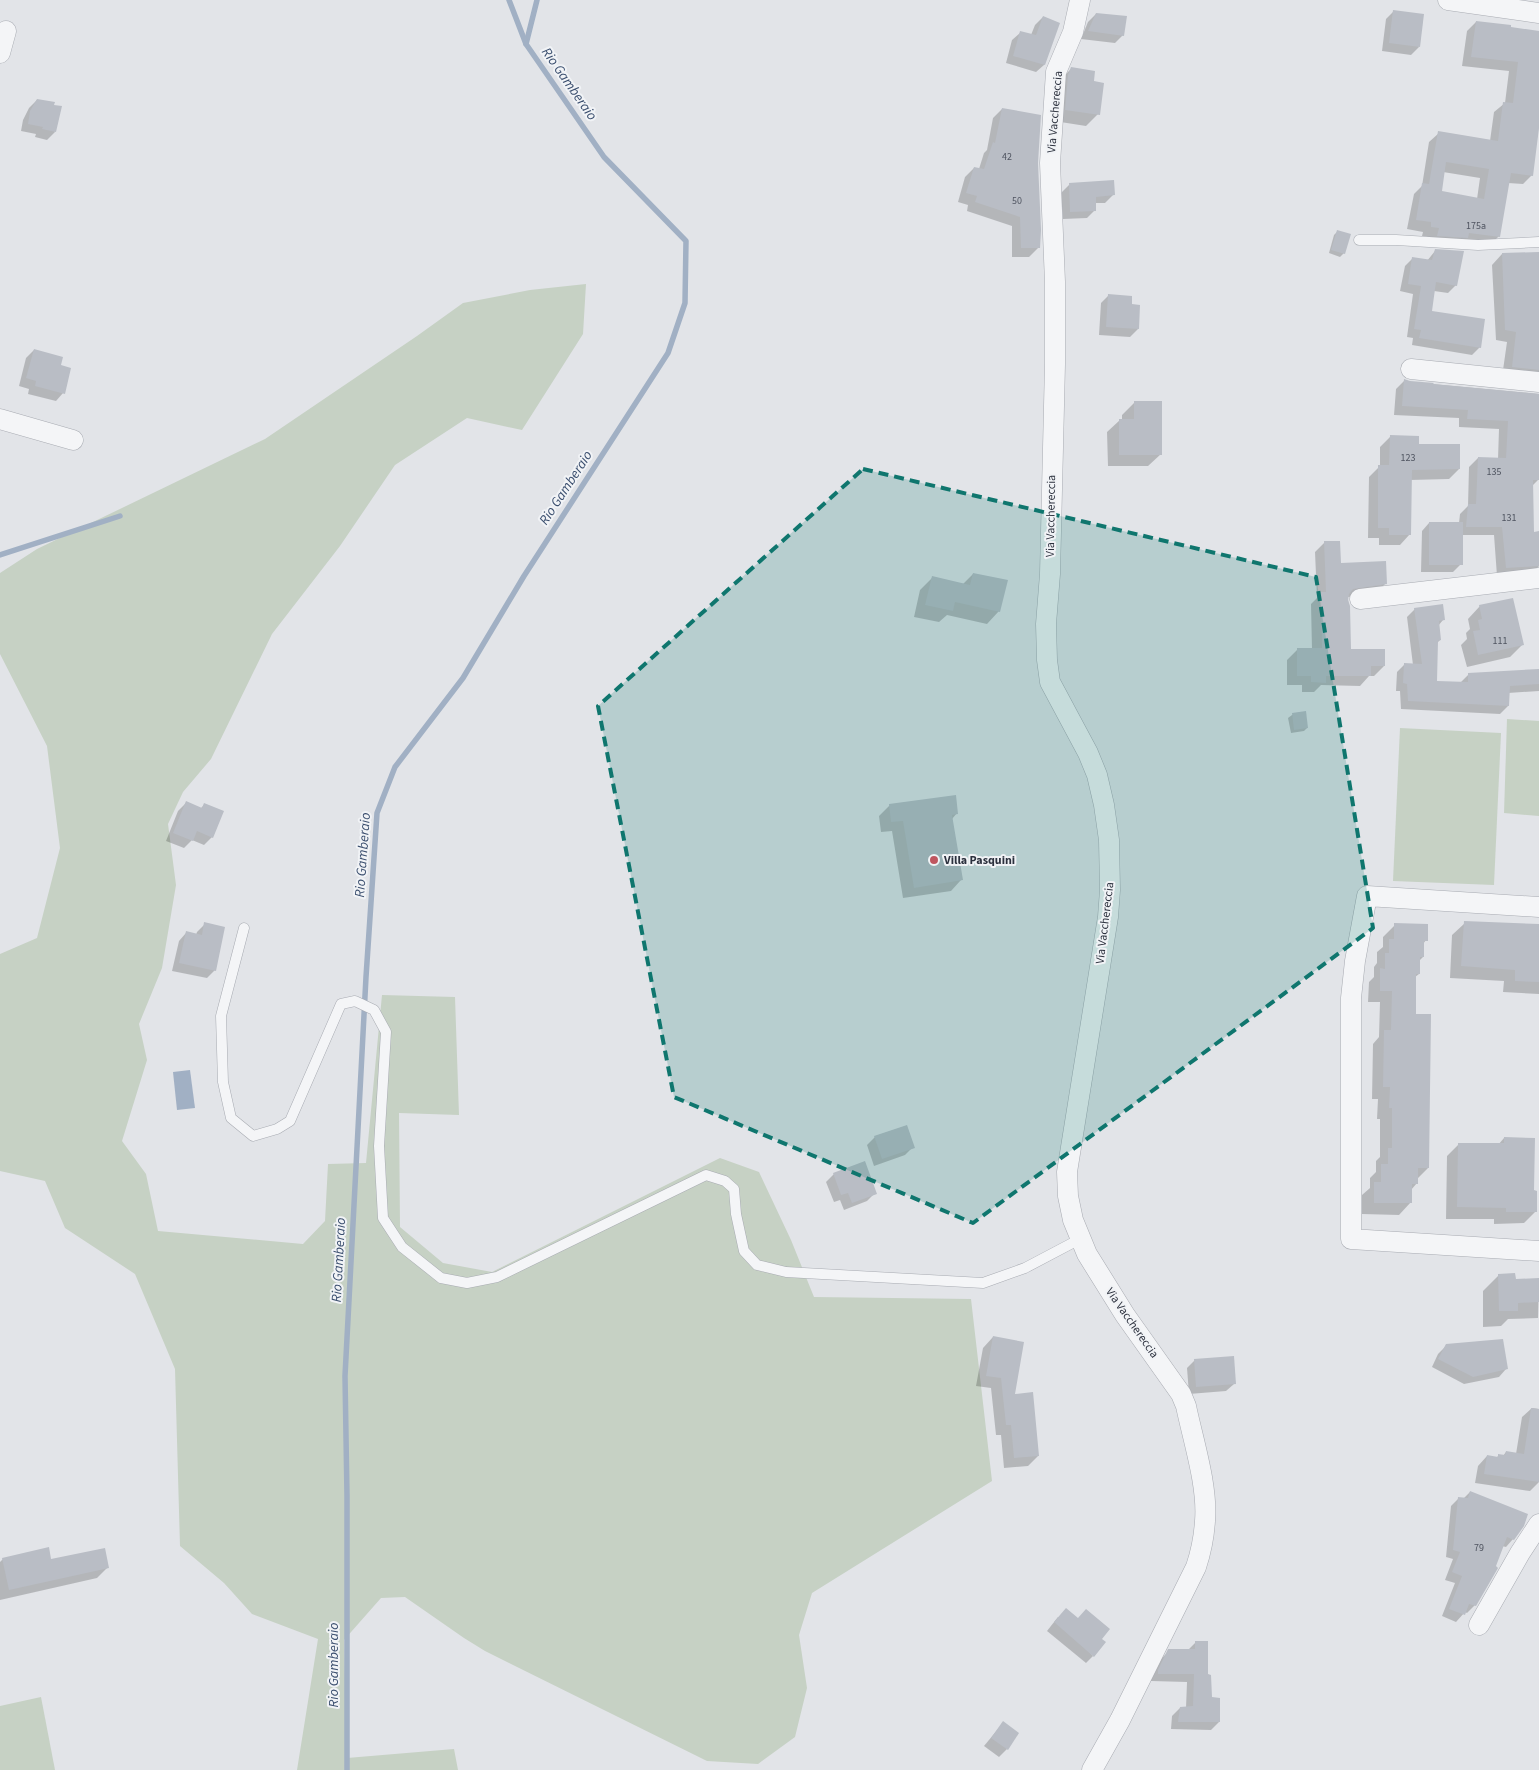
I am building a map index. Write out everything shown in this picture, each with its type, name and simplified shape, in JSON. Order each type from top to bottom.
[{"type":"street","name":"Via Vacchereccia","points":[[1080,0],[1073,32],[1056,72],[1050,163],[1055,282],[1055,364],[1050,574],[1046,624],[1047,660],[1050,682],[1088,753],[1097,775],[1109,840],[1110,890],[1108,917],[1067,1172],[1068,1196],[1072,1220],[1086,1254],[1125,1315],[1181,1394],[1186,1406],[1202,1484],[1206,1519],[1202,1547],[1196,1567],[1120,1720],[1092,1770]]},
{"type":"street","points":[[1448,0],[1539,13]]},
{"type":"street","points":[[0,54],[6,31]]},
{"type":"street","points":[[1411,369],[1539,382]]},
{"type":"street","points":[[0,419],[73,440]]},
{"type":"street","points":[[1360,599],[1539,578]]},
{"type":"street","points":[[1539,907],[1367,896],[1354,970],[1350,1017],[1351,1239],[1539,1251]]},
{"type":"street","points":[[1479,1625],[1520,1553],[1539,1524]]},
{"type":"lane","points":[[1358,240],[1396,240],[1478,245],[1539,242]]},
{"type":"lane","points":[[244,928],[221,1016],[223,1082],[232,1118],[253,1136],[278,1129],[290,1121],[341,1004],[355,1001],[374,1010],[386,1032],[380,1146],[383,1218],[402,1247],[441,1278],[467,1283],[497,1277],[706,1175],[725,1181],[734,1189],[736,1214],[744,1252],[757,1265],[786,1272],[983,1283],[1025,1268],[1080,1239]]},
{"type":"highlighted area","points":[[863,469],[1316,577],[1373,928],[973,1223],[674,1097],[598,706]]},
{"type":"green space","points":[[586,284],[583,334],[522,430],[467,418],[395,465],[340,546],[272,634],[211,759],[183,792],[168,824],[176,885],[162,968],[139,1024],[147,1060],[122,1141],[146,1174],[158,1231],[303,1244],[325,1221],[328,1164],[366,1163],[382,995],[455,997],[459,1115],[399,1113],[400,1227],[443,1263],[492,1272],[720,1158],[759,1172],[791,1240],[814,1297],[971,1299],[992,1481],[812,1593],[799,1635],[807,1688],[795,1737],[758,1764],[707,1761],[485,1651],[405,1597],[381,1598],[344,1640],[347,1758],[454,1749],[458,1770],[297,1770],[318,1639],[252,1614],[224,1583],[180,1546],[175,1369],[135,1274],[65,1228],[45,1181],[0,1171],[0,954],[37,938],[60,848],[47,746],[0,654],[0,573],[37,549],[265,439],[463,303],[530,290]]},
{"type":"green space","points":[[1507,719],[1539,721],[1539,816],[1504,813]]},
{"type":"green space","points":[[1400,728],[1501,733],[1494,885],[1393,881]]},
{"type":"green space","points":[[41,1697],[55,1770],[0,1770],[0,1706]]},
{"type":"water","points":[[190,1070],[195,1108],[177,1110],[173,1072]]},
{"type":"building","points":[[1393,10],[1424,14],[1420,47],[1389,43]]},
{"type":"building","points":[[1096,13],[1127,16],[1124,36],[1088,31]]},
{"type":"building","points":[[1043,16],[1060,23],[1045,65],[1013,56],[1020,31],[1036,35]]},
{"type":"building","points":[[1476,21],[1511,25],[1511,27],[1539,31],[1539,128],[1533,176],[1511,173],[1500,237],[1469,233],[1468,238],[1437,236],[1439,228],[1431,227],[1431,222],[1416,220],[1422,183],[1429,184],[1438,131],[1498,141],[1503,102],[1513,103],[1518,62],[1471,57]],"holes":[[[1446,162],[1489,169],[1484,199],[1442,191]]]},
{"type":"building","points":[[1071,67],[1095,71],[1094,81],[1104,83],[1100,115],[1065,110],[1068,75]]},
{"type":"building","points":[[37,99],[55,102],[54,105],[62,106],[56,132],[28,124],[30,111]]},
{"type":"building","points":[[1002,108],[1041,115],[1038,163],[1040,248],[1021,248],[1020,217],[975,202],[977,196],[966,193],[974,167],[984,169],[993,142],[995,143]]},
{"type":"building","points":[[1114,180],[1115,195],[1096,197],[1096,211],[1070,212],[1069,183]]},
{"type":"building","points":[[1337,230],[1351,234],[1345,254],[1331,250]]},
{"type":"building","points":[[1435,249],[1464,251],[1457,286],[1436,282],[1432,311],[1485,319],[1481,348],[1419,338],[1421,330],[1414,329],[1421,286],[1408,284],[1412,257],[1432,260]]},
{"type":"building","points":[[1539,252],[1539,370],[1512,367],[1516,332],[1505,330],[1502,253]]},
{"type":"building","points":[[1108,294],[1132,296],[1132,304],[1140,305],[1139,329],[1106,327]]},
{"type":"building","points":[[34,349],[63,357],[61,365],[71,368],[65,394],[35,386],[36,381],[26,378]]},
{"type":"building","points":[[1404,379],[1433,384],[1539,394],[1539,480],[1533,480],[1534,532],[1539,531],[1539,566],[1506,568],[1502,527],[1466,527],[1468,504],[1476,504],[1478,457],[1506,458],[1508,421],[1467,419],[1468,410],[1402,406]]},
{"type":"building","points":[[1134,401],[1162,401],[1162,455],[1119,455],[1119,419],[1134,419]]},
{"type":"building","points":[[1390,435],[1419,436],[1419,444],[1460,444],[1460,469],[1412,470],[1411,535],[1389,535],[1389,528],[1378,528],[1378,465],[1389,465]]},
{"type":"building","points":[[1429,522],[1463,522],[1463,565],[1429,565]]},
{"type":"building","points":[[1324,541],[1340,541],[1341,563],[1386,561],[1387,584],[1353,589],[1349,594],[1348,600],[1350,606],[1351,649],[1385,649],[1385,666],[1371,666],[1371,676],[1326,676],[1326,683],[1311,682],[1311,676],[1297,676],[1297,648],[1322,648],[1321,592],[1326,592]]},
{"type":"building","points":[[973,573],[1008,580],[1000,612],[955,602],[953,611],[925,605],[932,576],[970,585]]},
{"type":"building","points":[[1513,598],[1524,645],[1478,655],[1473,631],[1480,630],[1478,620],[1482,619],[1479,605]]},
{"type":"building","points":[[1443,604],[1445,620],[1439,621],[1441,640],[1438,641],[1437,681],[1468,682],[1468,673],[1539,669],[1539,684],[1510,686],[1509,706],[1408,701],[1407,684],[1403,683],[1404,663],[1422,664],[1414,608]]},
{"type":"building","points":[[1306,711],[1308,728],[1294,730],[1292,713]]},
{"type":"building","points":[[956,795],[958,814],[952,815],[963,880],[914,888],[903,821],[891,822],[889,804]]},
{"type":"building","points":[[186,801],[202,808],[204,803],[224,811],[213,838],[197,831],[193,841],[173,833]]},
{"type":"building","points":[[1464,921],[1539,924],[1539,982],[1515,981],[1515,970],[1461,966]]},
{"type":"building","points":[[204,922],[225,927],[216,971],[179,963],[186,931],[202,935]]},
{"type":"building","points":[[1394,923],[1428,924],[1428,941],[1424,941],[1424,957],[1420,957],[1420,974],[1416,974],[1416,1014],[1431,1014],[1429,1168],[1418,1168],[1418,1184],[1412,1184],[1412,1203],[1374,1203],[1374,1182],[1381,1182],[1381,1164],[1388,1164],[1388,1148],[1392,1148],[1392,1108],[1389,1108],[1390,1087],[1383,1087],[1384,1030],[1391,1030],[1392,991],[1380,991],[1380,968],[1385,969],[1385,953],[1389,953],[1389,939],[1394,939]]},
{"type":"building","points":[[907,1125],[915,1148],[882,1159],[874,1136]]},
{"type":"building","points":[[1504,1137],[1535,1138],[1534,1190],[1537,1191],[1537,1212],[1506,1212],[1506,1208],[1457,1207],[1458,1143],[1504,1143]]},
{"type":"building","points":[[865,1161],[877,1194],[852,1203],[848,1193],[841,1195],[833,1173]]},
{"type":"building","points":[[1515,1273],[1516,1279],[1539,1278],[1539,1302],[1518,1303],[1518,1311],[1499,1311],[1498,1274]]},
{"type":"building","points":[[993,1336],[1024,1342],[1015,1394],[1033,1392],[1039,1456],[1014,1458],[1011,1425],[1006,1425],[1001,1378],[986,1376]]},
{"type":"building","points":[[1503,1339],[1508,1369],[1473,1377],[1438,1359],[1446,1344]]},
{"type":"building","points":[[1234,1356],[1236,1384],[1196,1387],[1194,1359]]},
{"type":"building","points":[[1531,1408],[1539,1409],[1539,1482],[1484,1474],[1487,1455],[1498,1457],[1498,1454],[1505,1455],[1506,1451],[1524,1454]]},
{"type":"building","points":[[1470,1491],[1528,1514],[1524,1526],[1514,1540],[1507,1537],[1496,1566],[1498,1568],[1476,1606],[1469,1604],[1465,1615],[1449,1609],[1462,1576],[1452,1572],[1460,1552],[1453,1550],[1458,1497],[1468,1498]]},
{"type":"building","points":[[49,1547],[51,1559],[105,1548],[109,1568],[9,1590],[2,1558]]},
{"type":"building","points":[[1066,1608],[1078,1618],[1086,1609],[1110,1629],[1102,1639],[1106,1642],[1094,1657],[1054,1622]]},
{"type":"building","points":[[1195,1641],[1208,1641],[1208,1674],[1211,1675],[1212,1697],[1220,1698],[1220,1722],[1178,1722],[1180,1707],[1193,1706],[1194,1674],[1158,1674],[1168,1649],[1195,1649]]},
{"type":"building","points":[[1003,1721],[1019,1733],[1008,1750],[991,1738]]},
{"type":"waterway","name":"Rio Gamberaio","points":[[347,1770],[345,1376],[366,977],[377,813],[395,767],[463,678],[524,576],[668,353],[685,303],[686,241],[604,157],[526,44],[509,0]]},
{"type":"waterway","points":[[526,44],[537,0]]},
{"type":"waterway","points":[[0,555],[120,516]]},
{"type":"place","name":"Villa Pasquini","points":[[934,860]]}]
